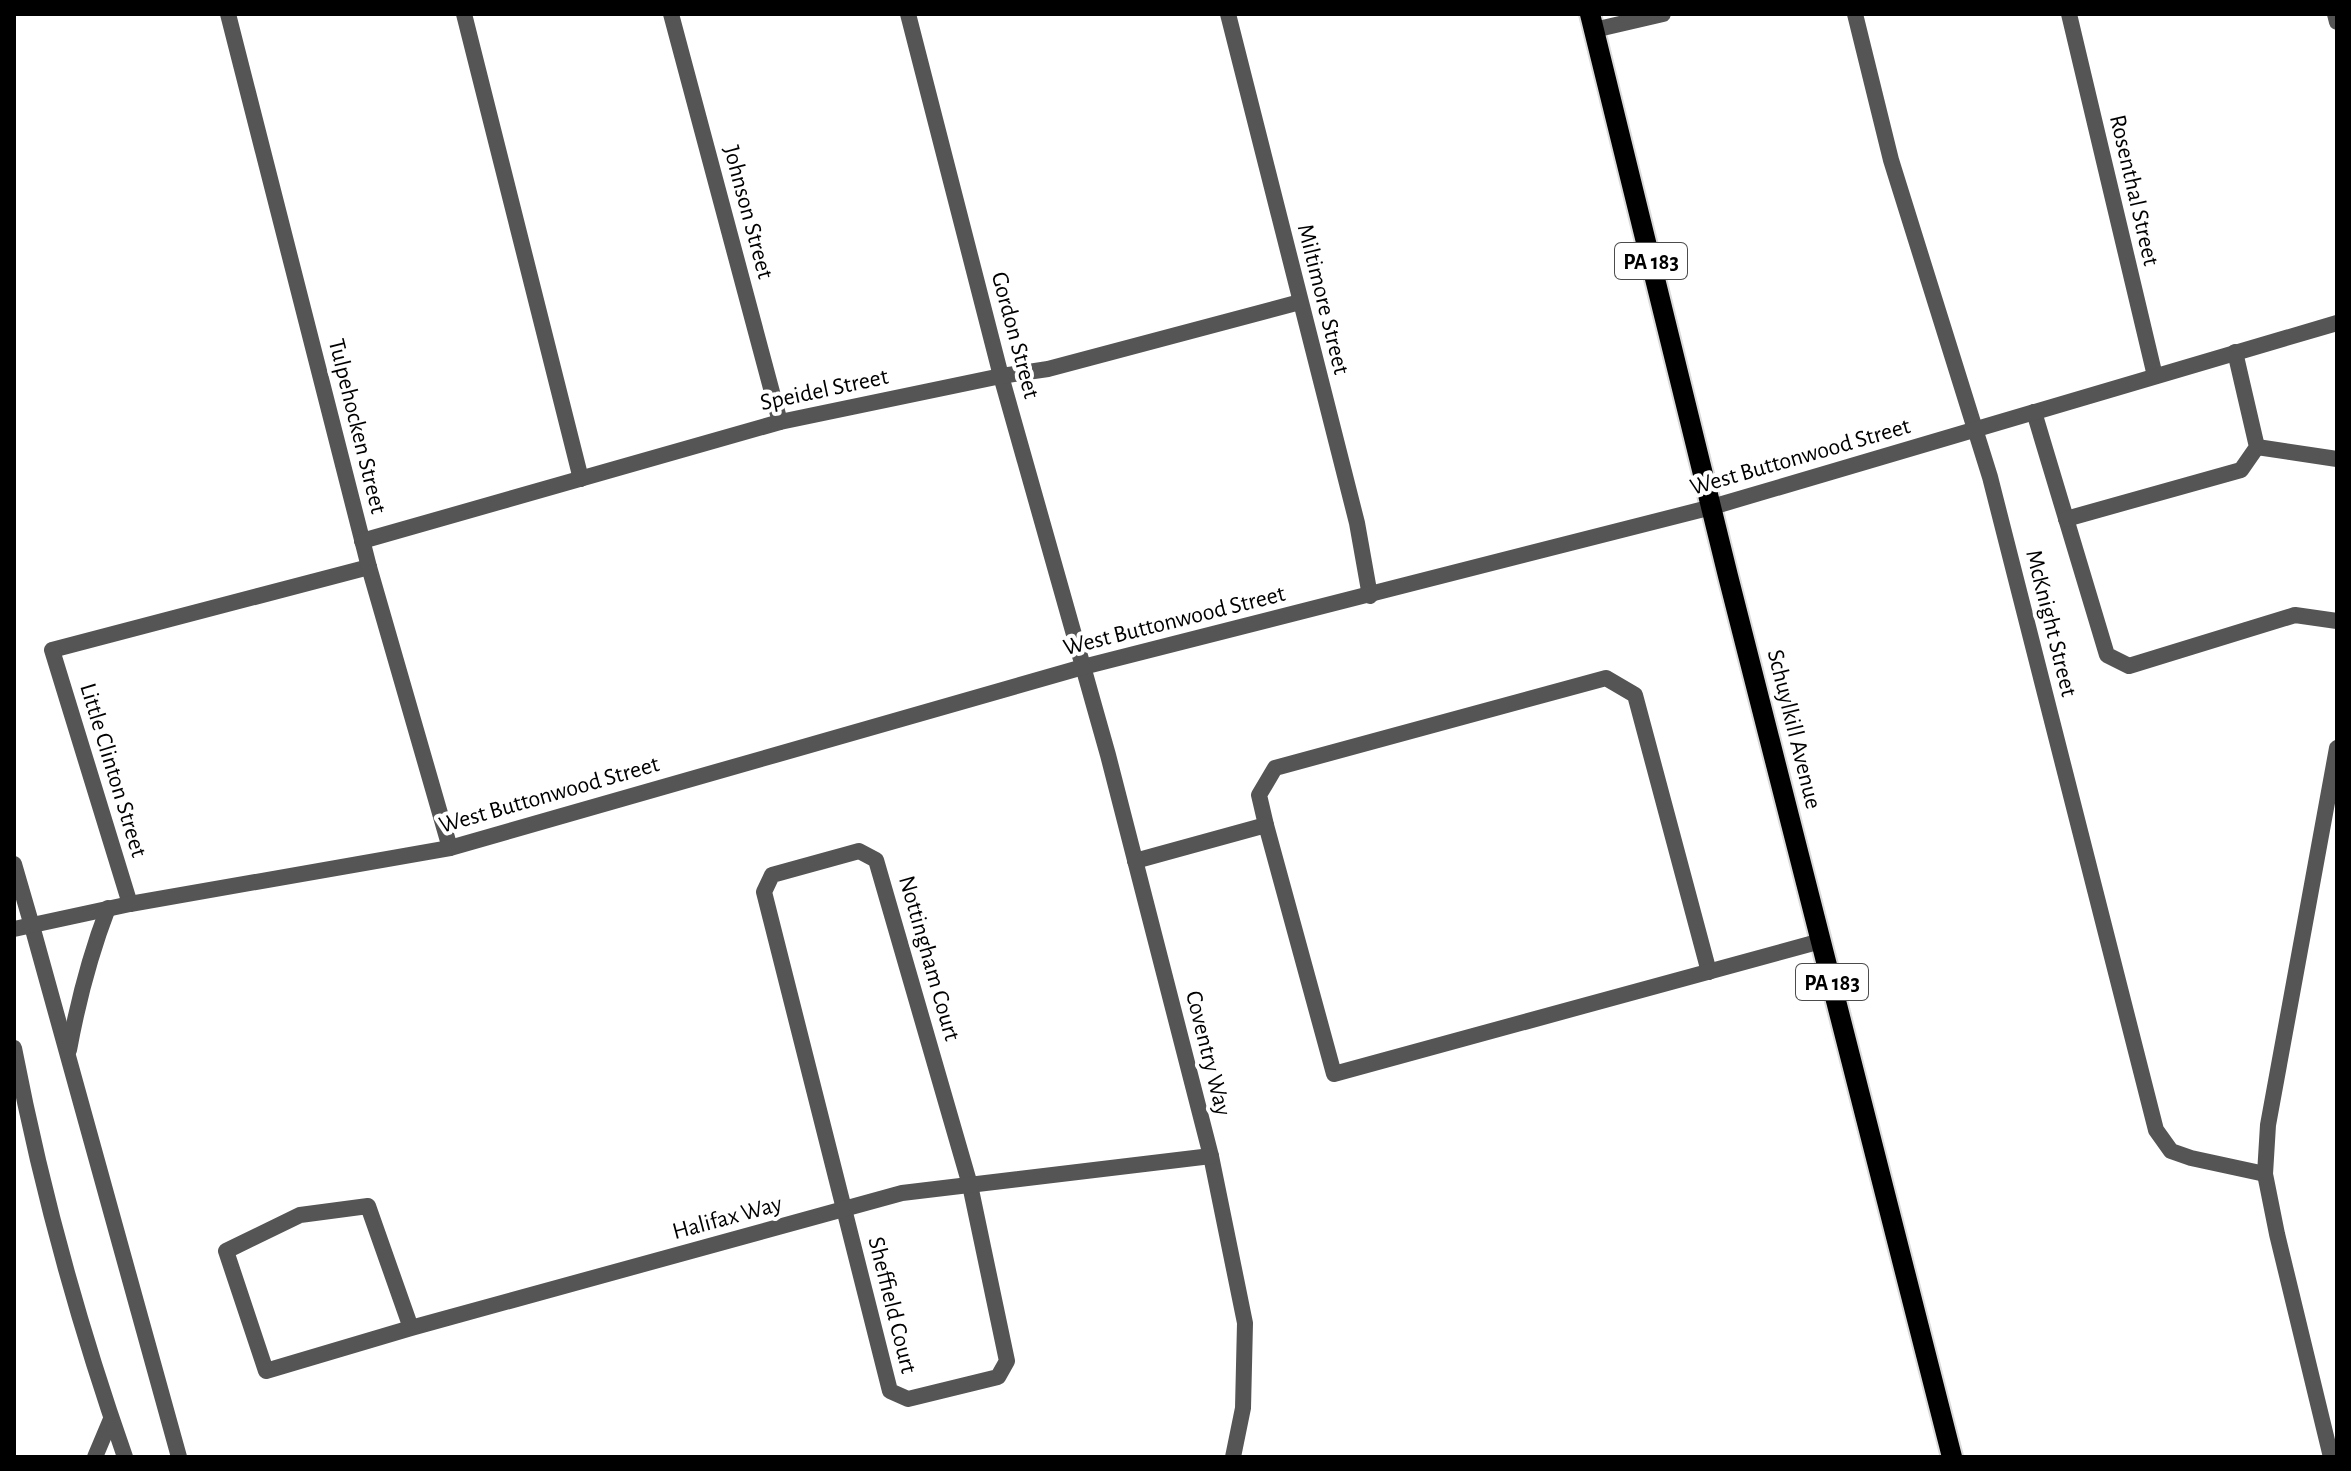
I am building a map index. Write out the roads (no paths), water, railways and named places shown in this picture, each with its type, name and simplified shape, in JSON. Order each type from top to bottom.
[{"type":"main road","name":"Schuylkill Avenue","points":[[1592,22],[1952,1457]]},
{"type":"street","name":"Tulpehocken Street","points":[[228,14],[362,541],[450,848]]},
{"type":"street","points":[[464,14],[581,479]]},
{"type":"street","name":"Johnson Street","points":[[671,14],[780,422]]},
{"type":"street","name":"Gordon Street","points":[[908,14],[1001,376],[1083,667]]},
{"type":"street","name":"Miltimore Street","points":[[1228,14],[1357,523],[1370,596]]},
{"type":"street","points":[[1592,22],[1663,14]]},
{"type":"street","name":"McKnight Street","points":[[1855,14],[1891,160],[1994,492],[2156,1130],[2171,1151],[2265,1174]]},
{"type":"street","name":"Rosenthal Street","points":[[2069,14],[2155,376]]},
{"type":"street","points":[[2335,14],[2337,22]]},
{"type":"street","name":"Speidel Street","points":[[362,541],[780,422],[1048,369],[1300,302]]},
{"type":"street","name":"West Buttonwood Street","points":[[14,929],[108,908],[450,848],[1083,667],[1712,507],[2337,323]]},
{"type":"street","points":[[2066,519],[2241,470],[2257,447],[2235,352]]},
{"type":"street","points":[[2034,412],[2107,655],[2129,666],[2295,615],[2337,621]]},
{"type":"street","points":[[2257,447],[2337,459]]},
{"type":"street","name":"Little Clinton Street","points":[[130,904],[52,650],[369,567]]},
{"type":"street","name":"Coventry Way","points":[[1083,667],[1211,1156],[1245,1323],[1243,1408],[1233,1457]]},
{"type":"street","points":[[1709,972],[1635,695],[1606,678],[1275,768],[1259,795],[1334,1074],[1709,972],[1821,941]]},
{"type":"street","points":[[2331,1457],[2265,1174],[2268,1125],[2337,748]]},
{"type":"street","points":[[1135,861],[1266,825]]},
{"type":"street","name":"Nottingham Court","points":[[843,1210],[764,892],[772,875],[859,851],[876,860],[970,1185]]},
{"type":"street","points":[[14,864],[179,1457]]},
{"type":"street","points":[[68,1056],[89,958],[108,908]]},
{"type":"street","points":[[14,1048],[18,1084],[62,1253],[90,1355],[125,1457]]},
{"type":"street","name":"Halifax Way","points":[[411,1328],[368,1206],[300,1215],[226,1251],[266,1371],[902,1193],[1211,1156]]},
{"type":"street","name":"Sheffield Court","points":[[843,1210],[890,1391],[908,1399],[998,1377],[1007,1361],[970,1185]]},
{"type":"street","points":[[95,1457],[111,1419]]}]
